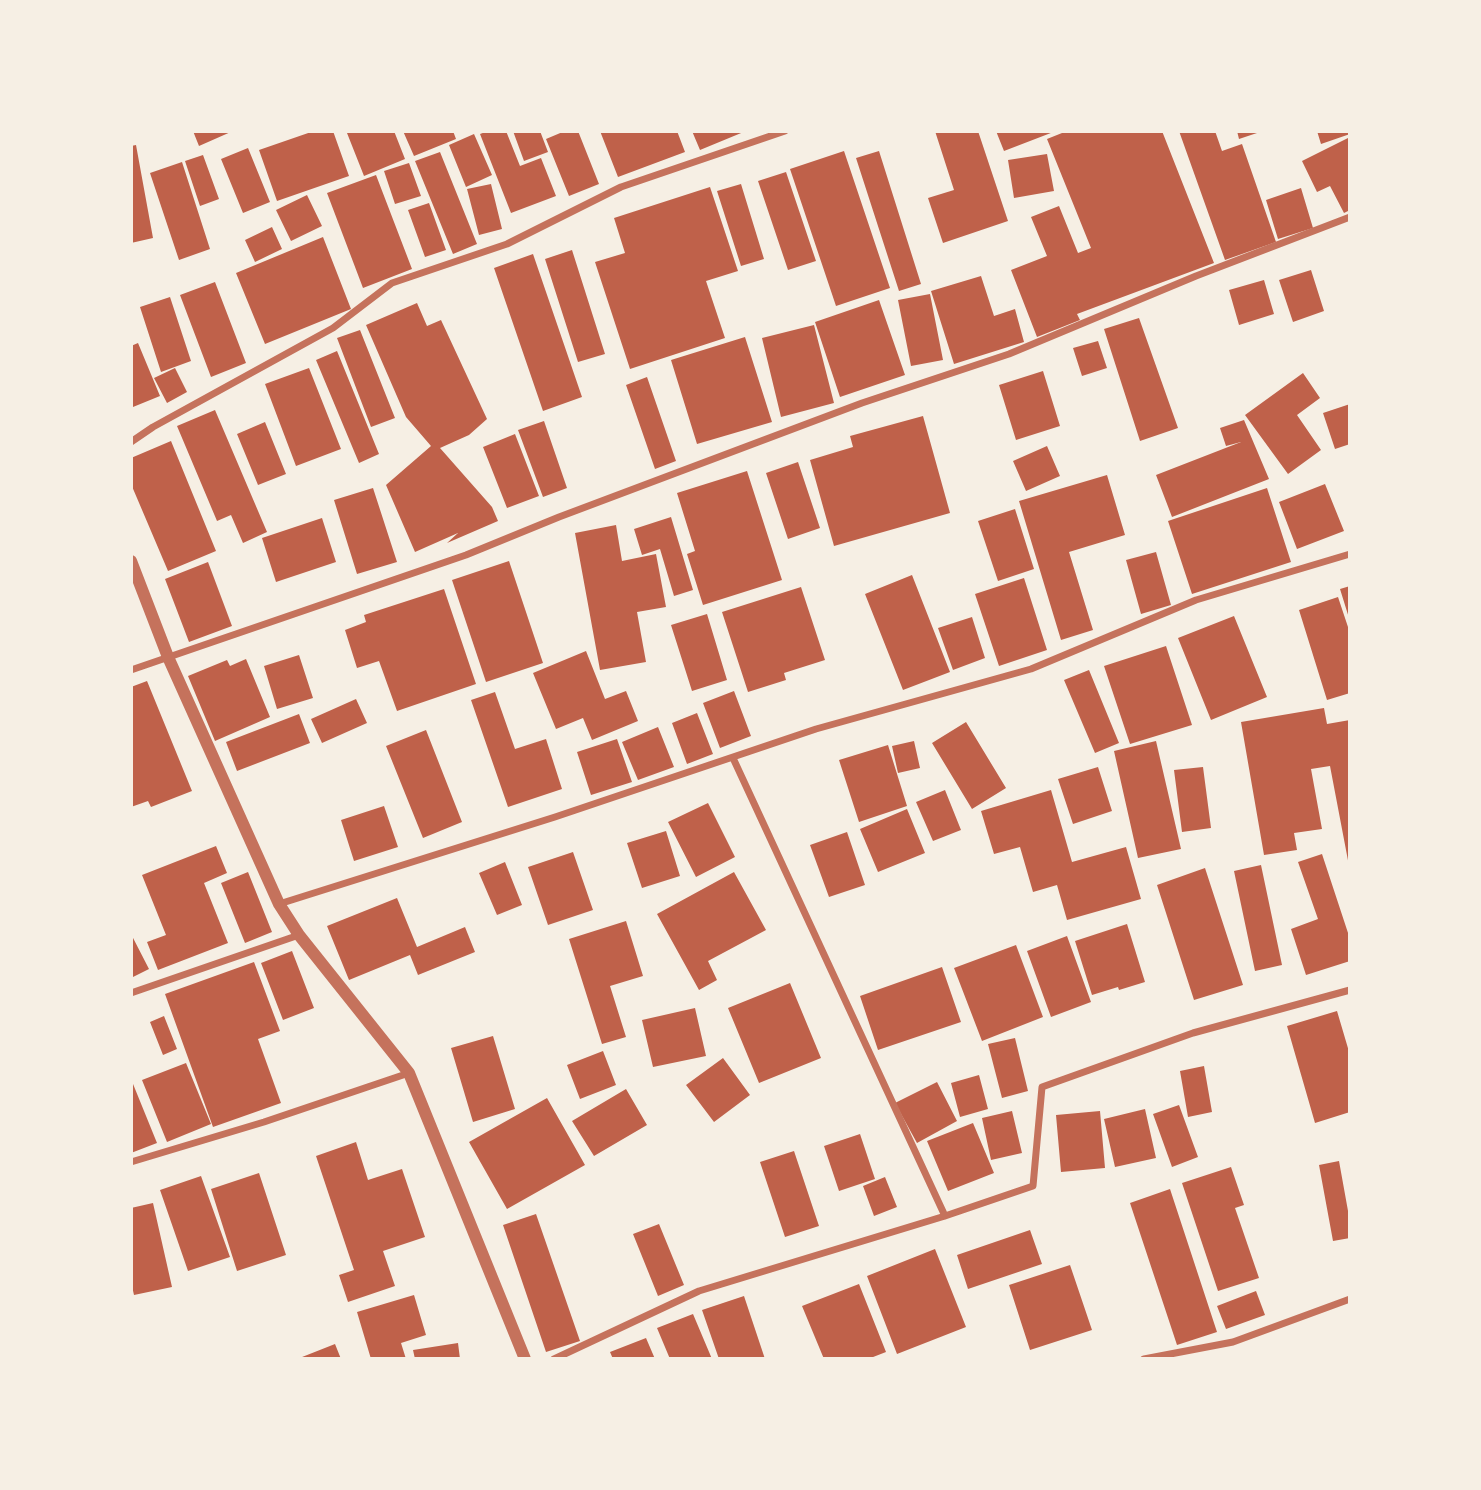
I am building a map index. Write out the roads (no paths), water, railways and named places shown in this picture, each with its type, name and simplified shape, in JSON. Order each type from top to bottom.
[{"type":"street","points":[[131,442],[153,427],[333,328],[392,283],[507,244],[621,187],[785,131]]},
{"type":"street","points":[[131,670],[466,555],[559,517],[862,403],[1009,354],[1196,275],[1350,217]]},
{"type":"street","points":[[279,904],[816,729],[1031,670],[1196,600],[1350,554]]},
{"type":"street","points":[[131,561],[168,657],[279,904],[299,935],[409,1073],[525,1359]]},
{"type":"street","points":[[733,758],[945,1216]]},
{"type":"street","points":[[131,993],[299,935]]},
{"type":"street","points":[[554,1359],[699,1290],[945,1216],[1033,1186],[1042,1087],[1193,1033],[1350,989]]},
{"type":"street","points":[[131,1162],[264,1122],[409,1073]]},
{"type":"street","points":[[1144,1359],[1233,1342],[1350,1299]]}]
